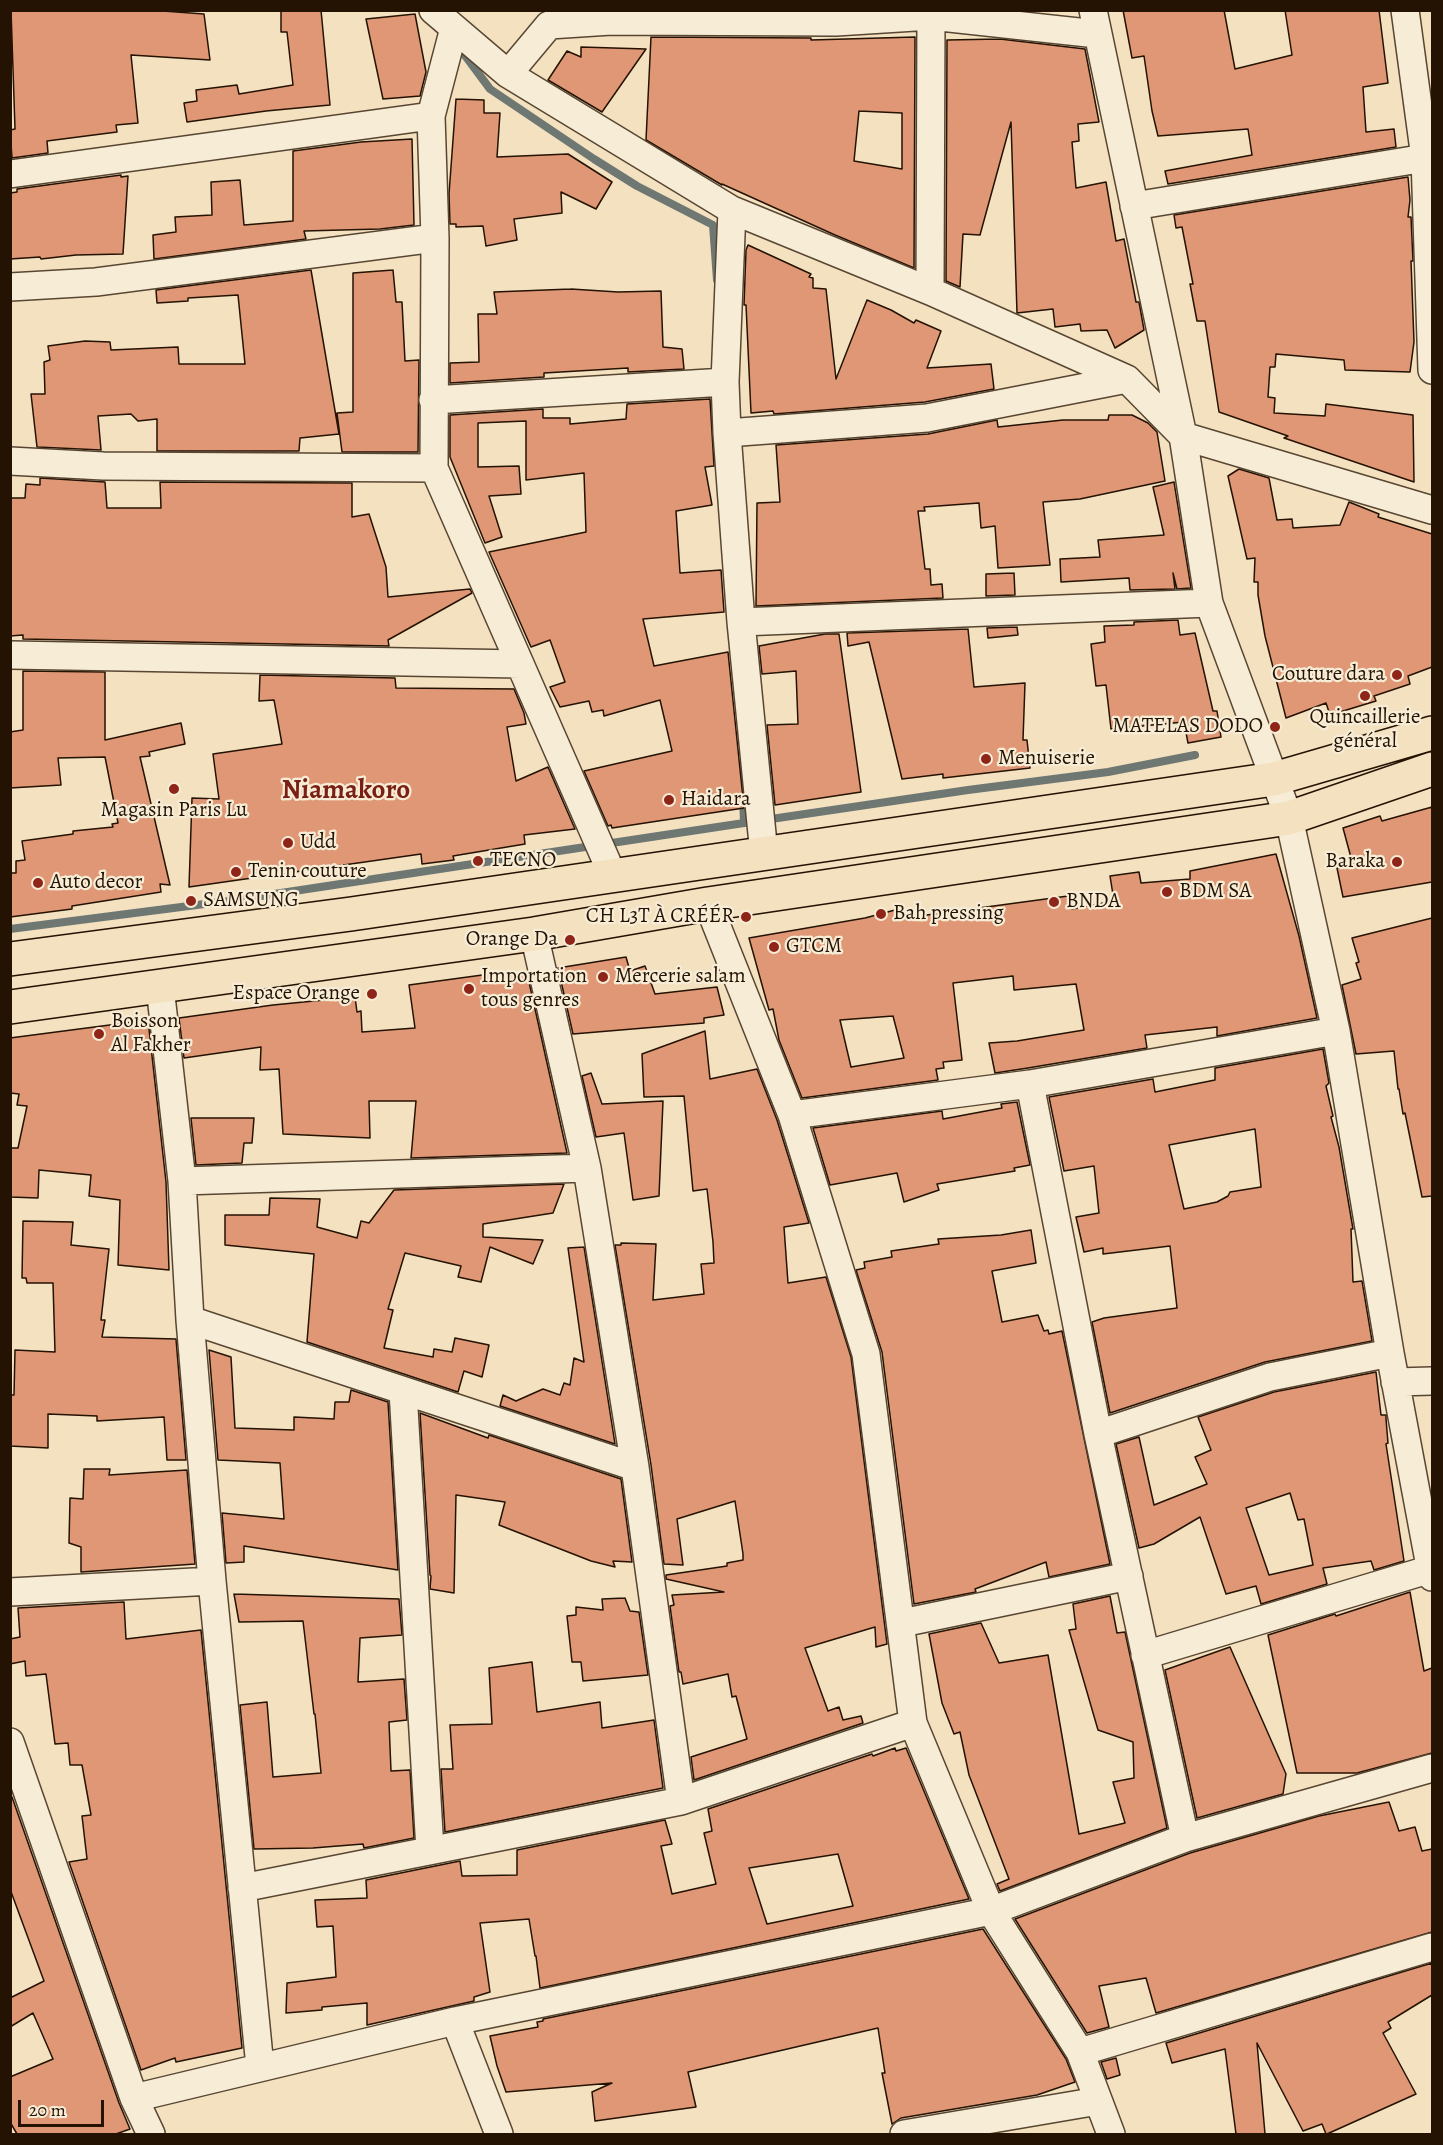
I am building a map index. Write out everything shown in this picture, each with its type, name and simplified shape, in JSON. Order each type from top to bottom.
[{"type":"main road","points":[[10,959],[613,876],[1274,779],[1432,733]]},
{"type":"main road","points":[[10,1007],[534,934],[708,904],[1289,818],[1432,769]]},
{"type":"street","points":[[433,10],[508,74],[732,210],[930,291],[1127,379],[1183,436],[1432,510]]},
{"type":"street","points":[[1405,10],[1425,158],[1432,370]]},
{"type":"street","points":[[508,74],[549,25],[611,16],[931,16],[1095,22],[1183,436],[1209,603],[1289,818],[1336,1031],[1395,1382],[1432,1573],[1145,1655]]},
{"type":"street","points":[[930,291],[931,16]]},
{"type":"street","points":[[454,28],[431,116],[435,238],[434,468],[613,876]]},
{"type":"street","points":[[10,174],[431,116]]},
{"type":"street","points":[[1134,206],[1425,158]]},
{"type":"street","points":[[732,210],[725,382],[727,433],[741,622],[764,854]]},
{"type":"street","points":[[10,287],[96,282],[435,238]]},
{"type":"street","points":[[727,433],[927,418],[1127,379]]},
{"type":"street","points":[[433,400],[725,382]]},
{"type":"street","points":[[10,461],[103,466],[434,468]]},
{"type":"street","points":[[741,622],[1209,603]]},
{"type":"street","points":[[10,655],[520,664]]},
{"type":"street","points":[[708,904],[792,1115],[866,1354],[913,1723],[991,1911],[1080,2052],[1111,2134]]},
{"type":"street","points":[[534,934],[587,1168],[635,1467],[681,1801]]},
{"type":"street","points":[[160,987],[182,1181],[190,1320],[212,1581],[260,2067]]},
{"type":"street","points":[[792,1115],[1030,1084],[1336,1031]]},
{"type":"street","points":[[1030,1084],[1098,1434],[1185,1838]]},
{"type":"street","points":[[182,1181],[587,1168]]},
{"type":"street","points":[[190,1320],[635,1467]]},
{"type":"street","points":[[1098,1434],[1270,1377],[1390,1353]]},
{"type":"street","points":[[1395,1382],[1432,1381]]},
{"type":"street","points":[[403,1391],[430,1850]]},
{"type":"street","points":[[902,1623],[1129,1576]]},
{"type":"street","points":[[10,1592],[212,1581]]},
{"type":"street","points":[[242,1888],[681,1801],[913,1723]]},
{"type":"street","points":[[10,1742],[134,2098],[151,2134]]},
{"type":"street","points":[[134,2098],[455,2021],[991,1911],[1185,1838],[1432,1768]]},
{"type":"street","points":[[1080,2052],[1432,1947]]},
{"type":"street","points":[[455,2021],[499,2134]]},
{"type":"street","points":[[904,2134],[1098,2101]]},
{"type":"building","points":[[11,10],[149,10],[204,14],[210,60],[131,55],[138,123],[116,125],[117,132],[47,141],[48,153],[12,158],[10,130],[15,129]]},
{"type":"building","points":[[281,10],[321,10],[330,105],[187,122],[184,103],[197,101],[196,90],[237,85],[239,94],[293,85],[287,32],[281,32]]},
{"type":"building","points":[[1123,10],[1224,10],[1235,69],[1292,55],[1285,10],[1379,10],[1388,83],[1363,87],[1366,132],[1394,129],[1396,147],[1168,184],[1165,171],[1252,155],[1248,129],[1158,136],[1144,56],[1132,58]]},
{"type":"building","points":[[415,14],[426,72],[420,96],[383,99],[366,19]]},
{"type":"building","points":[[651,37],[811,38],[811,40],[915,37],[914,268],[722,185],[646,140]],"holes":[[[859,111],[902,113],[902,169],[854,161]]]},
{"type":"building","points":[[1000,39],[1085,49],[1099,122],[1078,124],[1079,141],[1072,142],[1076,188],[1106,182],[1116,241],[1124,239],[1136,302],[1139,302],[1144,330],[1115,348],[1107,330],[1081,331],[1080,324],[1055,327],[1053,309],[1017,313],[1011,122],[980,235],[963,234],[960,287],[946,281],[947,40]]},
{"type":"building","points":[[581,47],[646,49],[602,112],[548,80],[567,51],[581,57]]},
{"type":"building","points":[[456,99],[484,100],[484,113],[500,113],[497,157],[568,154],[612,182],[596,209],[561,192],[562,213],[514,219],[517,240],[486,246],[483,226],[456,227],[456,224],[450,224],[449,194]]},
{"type":"building","points":[[412,139],[414,225],[380,229],[304,231],[306,239],[154,259],[153,235],[176,232],[175,217],[212,215],[211,182],[240,180],[244,225],[293,221],[293,151],[361,142]]},
{"type":"building","points":[[121,175],[121,177],[128,176],[123,254],[10,259],[10,193],[17,192],[17,189]]},
{"type":"building","points":[[1408,177],[1410,200],[1408,217],[1411,217],[1413,261],[1411,261],[1414,342],[1410,372],[1345,370],[1344,360],[1276,354],[1275,367],[1270,367],[1268,397],[1275,398],[1274,413],[1325,416],[1326,404],[1413,415],[1414,482],[1284,438],[1288,436],[1219,412],[1205,321],[1197,321],[1190,284],[1193,284],[1182,227],[1176,228],[1174,215]]},
{"type":"building","points":[[748,245],[811,274],[809,277],[813,278],[813,288],[826,289],[836,379],[867,300],[914,323],[916,320],[941,331],[927,368],[991,364],[994,389],[925,402],[774,414],[773,411],[751,413],[746,305],[744,305]]},
{"type":"building","points":[[311,270],[339,434],[300,438],[299,451],[157,451],[157,419],[138,421],[131,414],[98,416],[101,450],[37,447],[31,394],[45,394],[44,362],[50,360],[48,346],[85,341],[110,342],[111,350],[178,347],[179,364],[245,364],[238,295],[188,298],[188,301],[157,303],[156,290]]},
{"type":"building","points":[[393,270],[396,302],[402,302],[405,361],[419,360],[418,452],[342,452],[337,413],[353,412],[353,273]]},
{"type":"building","points":[[571,289],[618,292],[661,291],[663,347],[682,349],[684,369],[628,372],[628,368],[544,373],[544,377],[450,383],[450,363],[479,362],[478,314],[497,314],[494,292]]},
{"type":"building","points":[[710,399],[714,466],[705,467],[712,505],[676,511],[680,573],[721,570],[724,612],[643,619],[654,666],[728,652],[744,808],[612,828],[611,825],[608,826],[584,771],[672,751],[660,700],[604,716],[603,710],[592,712],[589,701],[560,707],[550,687],[565,682],[550,640],[531,647],[489,552],[586,532],[584,473],[526,480],[526,421],[478,423],[478,467],[519,466],[521,494],[489,496],[502,537],[485,543],[450,457],[450,415],[543,409],[543,418],[570,418],[570,424],[626,419],[627,404]]},
{"type":"building","points":[[1109,415],[1132,415],[1148,423],[1157,432],[1165,481],[1080,499],[1043,502],[1050,565],[998,568],[995,526],[981,528],[979,503],[924,507],[925,511],[918,511],[925,569],[930,569],[931,585],[942,584],[943,598],[756,606],[757,503],[780,502],[776,445],[928,434],[997,420],[998,427],[1063,420],[1108,420]]},
{"type":"building","points":[[1239,469],[1269,478],[1277,520],[1292,519],[1293,528],[1340,525],[1349,502],[1379,514],[1378,517],[1432,534],[1432,667],[1408,676],[1410,684],[1374,696],[1376,701],[1330,715],[1326,703],[1286,718],[1265,636],[1258,582],[1254,582],[1255,558],[1247,559],[1228,476]]},
{"type":"building","points":[[40,478],[105,482],[107,508],[161,508],[160,482],[352,483],[352,517],[369,514],[386,567],[388,597],[470,589],[472,593],[388,640],[389,646],[23,639],[23,635],[10,636],[10,498],[25,498],[26,484],[40,485]]},
{"type":"building","points":[[1174,482],[1191,588],[1177,589],[1173,573],[1175,589],[1130,590],[1129,578],[1061,582],[1060,559],[1100,557],[1098,540],[1164,535],[1153,487]]},
{"type":"building","points":[[1014,573],[1015,595],[986,596],[986,574]]},
{"type":"building","points":[[1178,620],[1180,635],[1195,633],[1213,711],[1217,711],[1221,737],[1188,743],[1184,722],[1111,729],[1106,685],[1096,686],[1091,644],[1105,642],[1104,626]]},
{"type":"building","points":[[1017,627],[1018,635],[988,638],[987,628]]},
{"type":"building","points":[[968,629],[974,687],[1025,683],[1023,740],[1027,740],[1030,768],[943,778],[943,774],[902,779],[869,642],[848,646],[847,633]]},
{"type":"building","points":[[825,634],[839,634],[861,792],[775,805],[767,725],[798,724],[796,671],[762,674],[759,646]]},
{"type":"building","points":[[23,671],[105,672],[105,740],[181,723],[185,744],[149,752],[150,756],[140,757],[170,885],[160,884],[161,892],[72,906],[72,909],[10,917],[10,873],[16,873],[16,861],[25,860],[22,841],[73,834],[73,831],[113,827],[112,824],[118,823],[105,757],[58,758],[61,785],[10,788],[10,732],[23,730]]},
{"type":"building","points":[[260,675],[395,678],[396,688],[514,689],[526,724],[507,727],[516,781],[548,767],[575,829],[524,835],[525,844],[453,856],[454,860],[422,864],[421,854],[189,887],[192,798],[219,799],[213,754],[282,744],[274,700],[259,701]]},
{"type":"building","points":[[1432,807],[1432,882],[1343,897],[1337,868],[1353,865],[1343,828],[1380,816],[1382,821]]},
{"type":"building","points":[[1276,854],[1299,936],[1317,1018],[1217,1036],[1217,1027],[1145,1035],[1147,1048],[995,1073],[989,1043],[1017,1041],[1084,1030],[1076,984],[1014,990],[1013,976],[953,983],[962,1060],[943,1062],[944,1068],[936,1069],[938,1080],[802,1098],[779,1040],[773,1009],[769,1010],[749,938],[865,918],[895,910],[897,919],[1068,896],[1072,909],[1114,901],[1110,876],[1139,872],[1141,883],[1190,879],[1190,871]],"holes":[[[893,1016],[904,1058],[851,1067],[840,1020]]]},
{"type":"building","points":[[1432,918],[1432,1196],[1422,1197],[1398,1089],[1394,1051],[1356,1054],[1342,985],[1361,979],[1352,938]]},
{"type":"building","points":[[626,957],[630,971],[645,966],[655,994],[717,987],[724,1015],[704,1018],[704,1023],[573,1034],[558,968]]},
{"type":"building","points":[[497,973],[498,977],[527,973],[567,1153],[411,1158],[416,1101],[369,1101],[370,1138],[283,1134],[279,1069],[260,1070],[261,1047],[184,1058],[179,1018],[355,997],[357,1012],[361,1011],[362,1032],[415,1028],[409,985]]},
{"type":"building","points":[[148,1020],[166,1182],[169,1270],[118,1265],[120,1200],[89,1196],[91,1175],[39,1170],[38,1198],[10,1197],[10,1148],[18,1148],[27,1106],[17,1105],[19,1094],[10,1093],[10,1038]]},
{"type":"building","points":[[705,1031],[710,1079],[757,1069],[777,1120],[809,1223],[784,1227],[788,1283],[826,1277],[851,1357],[887,1644],[876,1647],[875,1627],[805,1648],[828,1711],[839,1707],[843,1720],[861,1716],[863,1723],[694,1780],[691,1757],[747,1739],[736,1696],[732,1697],[728,1674],[683,1684],[681,1672],[679,1672],[670,1606],[674,1605],[672,1595],[724,1592],[666,1579],[666,1575],[727,1566],[727,1563],[743,1560],[743,1554],[735,1501],[677,1519],[683,1565],[664,1564],[651,1465],[615,1245],[621,1245],[621,1243],[656,1244],[653,1300],[704,1294],[701,1264],[714,1263],[713,1242],[707,1189],[693,1191],[684,1096],[644,1097],[642,1054]]},
{"type":"building","points":[[1323,1049],[1329,1083],[1326,1086],[1333,1116],[1331,1117],[1339,1147],[1353,1229],[1351,1229],[1353,1282],[1362,1281],[1372,1341],[1265,1362],[1110,1413],[1092,1322],[1104,1318],[1177,1308],[1170,1246],[1103,1254],[1103,1248],[1084,1252],[1076,1217],[1099,1213],[1094,1166],[1064,1171],[1049,1097],[1153,1079],[1155,1092],[1215,1080],[1215,1068]],"holes":[[[1255,1129],[1261,1187],[1230,1192],[1228,1196],[1217,1202],[1184,1209],[1169,1145]]]},
{"type":"building","points":[[591,1073],[602,1104],[663,1101],[659,1196],[633,1200],[624,1133],[596,1137],[582,1076]]},
{"type":"building","points":[[1017,1102],[1030,1165],[1014,1168],[1015,1171],[937,1184],[939,1190],[904,1202],[897,1173],[830,1185],[813,1128],[942,1111],[943,1119],[1002,1108],[1001,1104]]},
{"type":"building","points":[[191,1118],[254,1118],[252,1143],[244,1143],[242,1163],[196,1165]]},
{"type":"building","points":[[564,1184],[553,1213],[483,1224],[483,1237],[543,1240],[533,1264],[490,1247],[481,1282],[458,1277],[461,1266],[405,1253],[388,1309],[393,1310],[384,1348],[433,1357],[434,1349],[452,1352],[455,1338],[489,1345],[482,1377],[464,1371],[458,1392],[307,1342],[314,1254],[225,1245],[225,1215],[269,1215],[270,1198],[320,1199],[317,1227],[357,1238],[361,1221],[369,1223],[394,1190]]},
{"type":"building","points":[[23,1221],[73,1222],[71,1245],[109,1249],[101,1320],[105,1320],[102,1337],[176,1339],[186,1460],[167,1460],[164,1417],[97,1421],[97,1416],[48,1414],[48,1448],[10,1446],[10,1395],[14,1395],[15,1350],[55,1352],[53,1283],[27,1283],[26,1278],[22,1278]]},
{"type":"building","points":[[1031,1230],[1036,1263],[992,1271],[1002,1322],[1038,1315],[1044,1331],[1048,1330],[1049,1334],[1062,1331],[1110,1564],[1049,1577],[1046,1562],[975,1589],[976,1592],[914,1604],[882,1352],[856,1270],[865,1268],[864,1262],[892,1257],[891,1251],[939,1244],[938,1239],[1001,1235]]},
{"type":"building","points":[[584,1247],[615,1444],[500,1406],[503,1395],[516,1401],[543,1389],[560,1395],[564,1383],[570,1385],[574,1358],[584,1362],[568,1248]]},
{"type":"building","points":[[209,1350],[231,1357],[235,1428],[294,1430],[294,1417],[334,1419],[335,1402],[349,1402],[351,1390],[388,1402],[398,1570],[244,1546],[244,1562],[226,1563],[222,1513],[284,1519],[280,1463],[218,1460]]},
{"type":"building","points":[[1376,1372],[1381,1415],[1386,1415],[1388,1443],[1386,1444],[1404,1561],[1374,1570],[1371,1561],[1323,1568],[1327,1584],[1261,1604],[1256,1586],[1226,1594],[1200,1517],[1154,1544],[1139,1548],[1116,1444],[1139,1437],[1154,1505],[1207,1484],[1195,1457],[1211,1450],[1198,1417],[1274,1392]],"holes":[[[1290,1493],[1298,1520],[1304,1519],[1313,1565],[1269,1575],[1246,1508]]]},
{"type":"building","points":[[420,1413],[488,1438],[489,1435],[621,1479],[632,1562],[613,1561],[615,1567],[591,1561],[499,1525],[505,1502],[456,1495],[454,1593],[430,1589]]},
{"type":"building","points":[[84,1469],[110,1469],[109,1475],[187,1470],[195,1564],[81,1572],[81,1547],[69,1543],[70,1498],[83,1499]]},
{"type":"building","points":[[1410,1592],[1424,1671],[1432,1668],[1432,1753],[1357,1773],[1297,1773],[1268,1635]]},
{"type":"building","points":[[234,1594],[399,1599],[402,1635],[360,1638],[358,1682],[404,1679],[407,1720],[389,1722],[391,1771],[410,1770],[414,1838],[364,1848],[363,1844],[254,1849],[240,1705],[267,1702],[273,1777],[321,1773],[303,1621],[239,1622]]},
{"type":"building","points":[[1110,1596],[1117,1633],[1125,1632],[1167,1828],[1000,1891],[997,1884],[1009,1879],[969,1775],[960,1732],[954,1734],[942,1703],[929,1634],[981,1623],[999,1663],[1048,1655],[1079,1834],[1125,1823],[1113,1782],[1134,1778],[1133,1742],[1098,1730],[1069,1630],[1076,1629],[1073,1604]]},
{"type":"building","points":[[625,1598],[630,1611],[639,1612],[648,1675],[583,1681],[581,1662],[572,1662],[567,1616],[576,1615],[576,1607],[603,1610],[602,1599]]},
{"type":"building","points":[[124,1602],[126,1639],[201,1630],[242,2048],[176,2062],[175,2058],[141,2070],[69,1862],[87,1859],[82,1816],[91,1815],[82,1765],[70,1765],[68,1743],[55,1744],[46,1674],[26,1676],[25,1661],[10,1664],[10,1639],[20,1637],[18,1608]]},
{"type":"building","points":[[1230,1647],[1286,1774],[1283,1794],[1197,1818],[1165,1670]]},
{"type":"building","points":[[532,1662],[537,1712],[600,1702],[602,1728],[654,1720],[663,1788],[445,1832],[441,1769],[453,1769],[450,1725],[492,1724],[489,1668]]},
{"type":"building","points":[[895,1748],[896,1751],[906,1748],[969,1899],[540,1988],[529,1919],[480,1923],[490,1992],[474,1997],[474,2001],[367,2025],[367,2003],[286,2013],[287,1983],[336,1977],[333,1926],[317,1927],[315,1900],[367,1898],[366,1880],[460,1861],[462,1876],[517,1875],[517,1850],[665,1820],[672,1844],[661,1846],[672,1894],[716,1884],[704,1833],[712,1831],[708,1809],[872,1754],[873,1756]],"holes":[[[838,1854],[853,1906],[767,1924],[749,1868]]]},
{"type":"building","points":[[10,1797],[12,1797],[130,2129],[116,2134],[17,2134],[10,2122],[10,2077],[53,2059],[33,2013],[10,2027],[10,1998],[44,1981],[10,1889]]},
{"type":"building","points":[[1389,1802],[1399,1831],[1415,1827],[1422,1851],[1432,1849],[1432,1932],[1156,2013],[1146,1978],[1099,1986],[1109,2027],[1087,2033],[1015,1919],[1190,1853],[1319,1816]]},
{"type":"building","points":[[983,1929],[1066,2059],[1075,2082],[1037,2095],[901,2118],[892,2124],[882,2073],[885,2073],[878,2028],[688,2072],[696,2107],[595,2121],[592,2092],[612,2083],[506,2092],[497,2066],[490,2036],[538,2027],[537,2022],[543,2019]]},
{"type":"building","points":[[1432,1963],[1432,1995],[1388,2022],[1391,2028],[1383,2033],[1416,2094],[1327,2134],[1322,2124],[1303,2131],[1257,2043],[1265,2134],[1236,2134],[1225,2049],[1172,2063],[1166,2043]]},
{"type":"building","points":[[1116,2058],[1120,2075],[1107,2079],[1101,2062]]},
{"type":"waterway","points":[[458,46],[490,89],[637,186],[713,225],[717,280]]},
{"type":"waterway","points":[[742,766],[744,823],[1108,772],[1195,755]]},
{"type":"waterway","points":[[10,929],[228,901],[744,823]]},
{"type":"place","name":"Couture dara","points":[[1397,675]]},
{"type":"place","name":"Quincaillerie général","points":[[1365,696]]},
{"type":"place","name":"MATELAS DODO","points":[[1275,727]]},
{"type":"place","name":"Menuiserie","points":[[986,759]]},
{"type":"place","name":"Magasin Paris Lu","points":[[174,789]]},
{"type":"place","name":"Haidara","points":[[669,800]]},
{"type":"place","name":"Udd","points":[[288,843]]},
{"type":"place","name":"TECNO","points":[[478,861]]},
{"type":"place","name":"Baraka","points":[[1397,862]]},
{"type":"place","name":"Tenin couture","points":[[236,872]]},
{"type":"place","name":"Auto decor","points":[[38,883]]},
{"type":"place","name":"BDM SA","points":[[1167,892]]},
{"type":"place","name":"SAMSUNG","points":[[191,901]]},
{"type":"place","name":"BNDA","points":[[1054,902]]},
{"type":"place","name":"Bah pressing","points":[[881,914]]},
{"type":"place","name":"CH L3T À CRÉÉR","points":[[746,917]]},
{"type":"place","name":"Orange Da","points":[[570,940]]},
{"type":"place","name":"GTCM","points":[[774,947]]},
{"type":"place","name":"Mercerie salam","points":[[603,977]]},
{"type":"place","name":"Importation tous genres","points":[[469,989]]},
{"type":"place","name":"Espace Orange","points":[[372,994]]},
{"type":"place","name":"Boisson Al Fakher","points":[[99,1034]]},
{"type":"district","name":"Niamakoro","points":[[346,791]]}]
